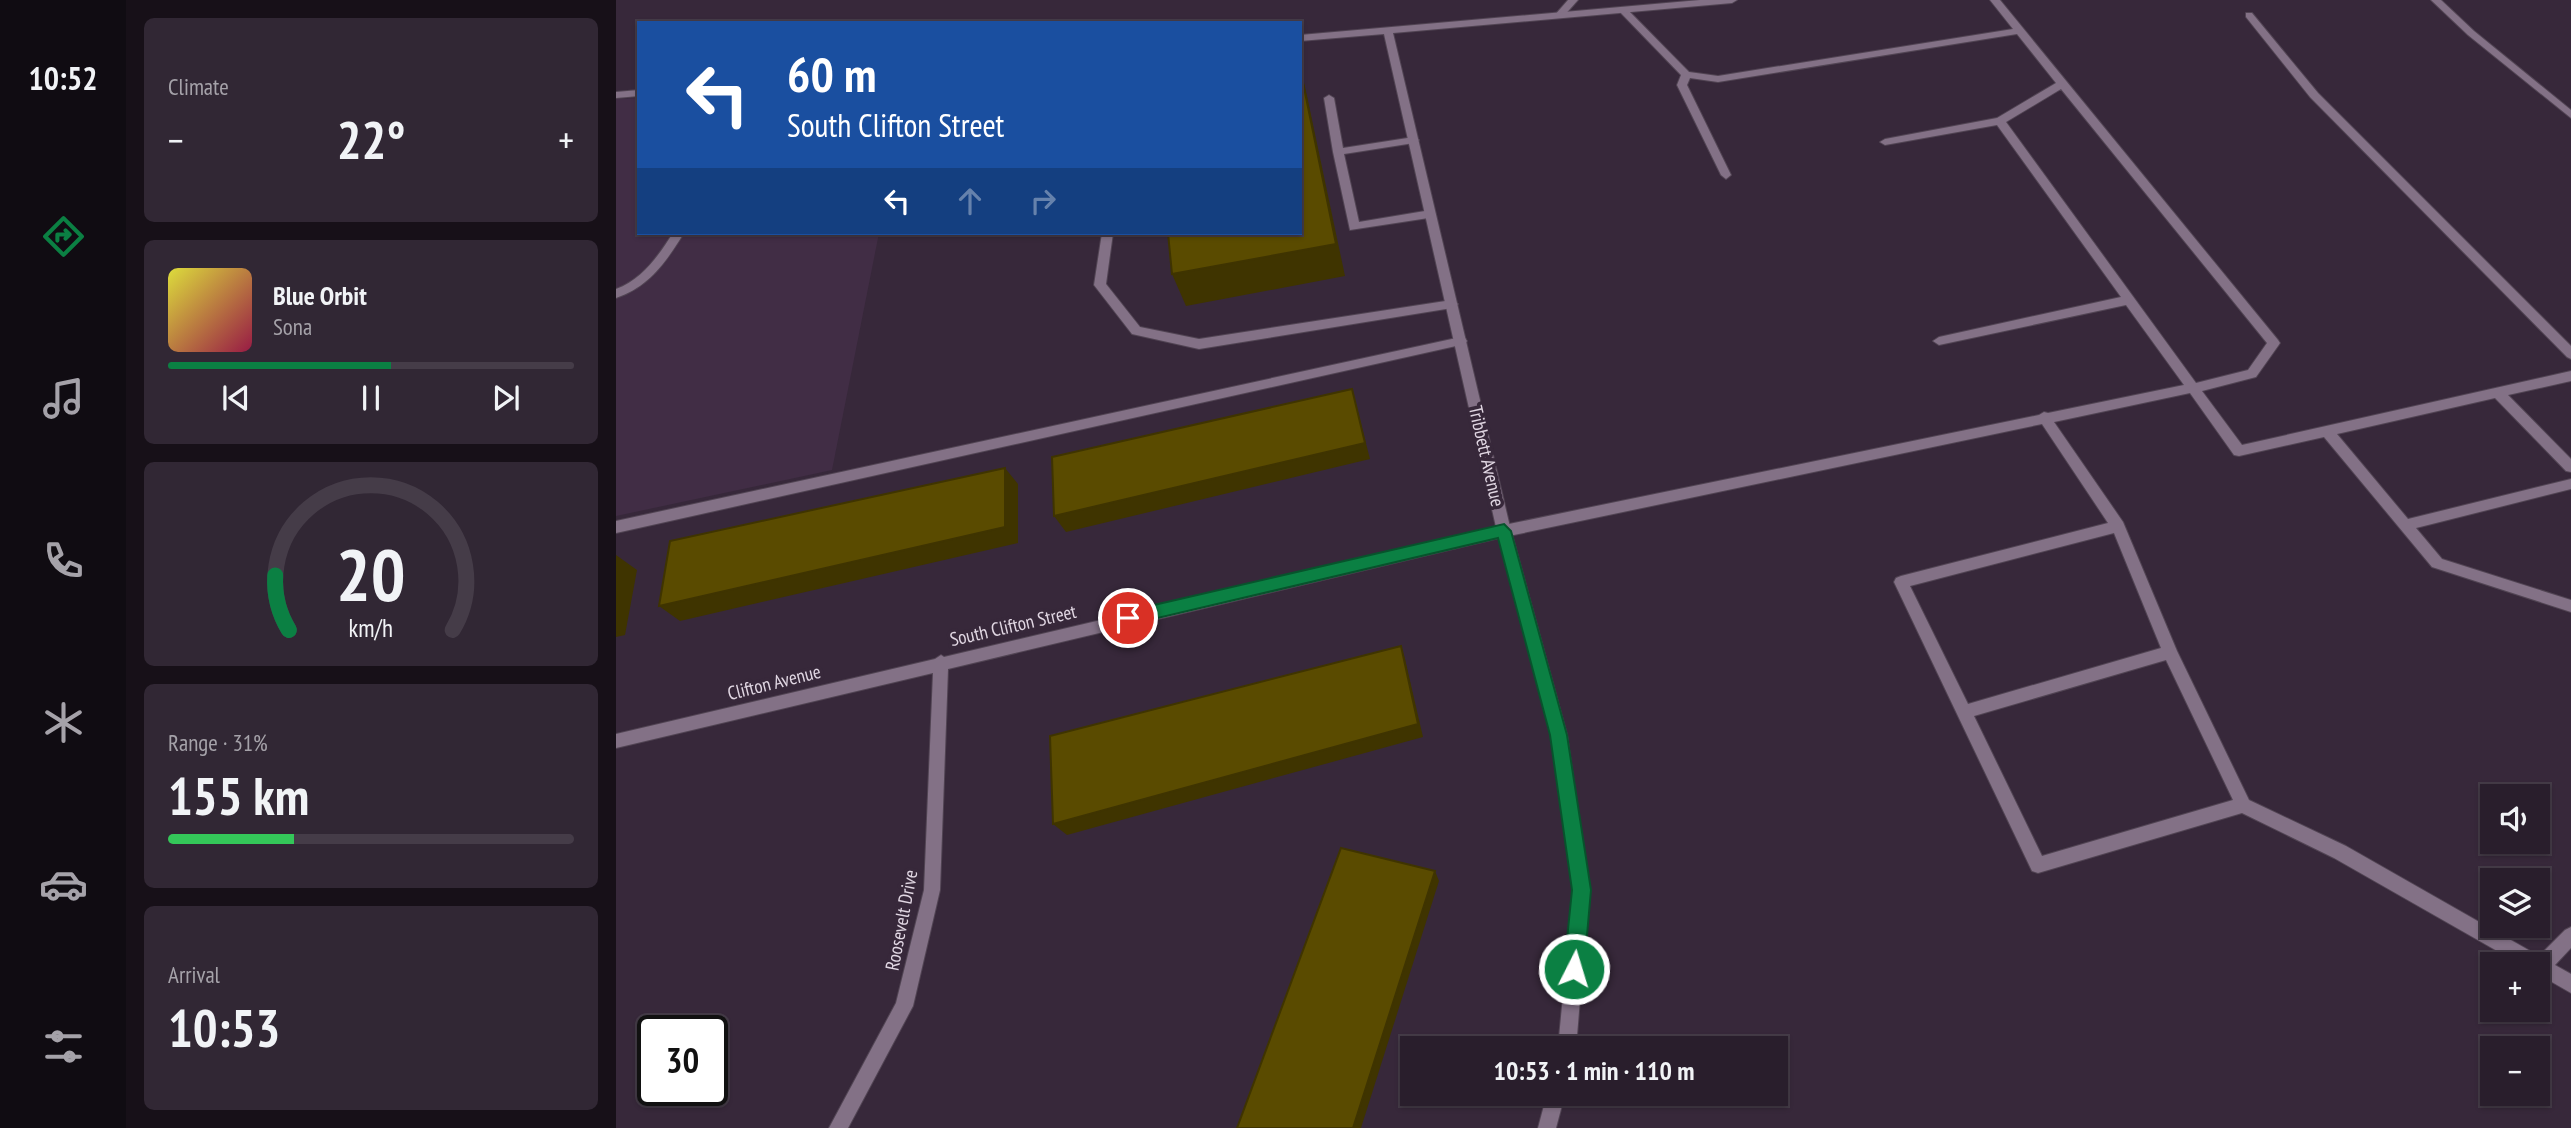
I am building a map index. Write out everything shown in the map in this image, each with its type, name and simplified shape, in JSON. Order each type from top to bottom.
[{"type":"street","points":[[1559,16],[1573,0]]},
{"type":"street","points":[[1302,38],[1732,0]]},
{"type":"street","points":[[1885,142],[2000,121],[2062,84],[1995,0]]},
{"type":"street","points":[[2436,0],[2471,33],[2571,115]]},
{"type":"street","points":[[1623,10],[1686,75],[1718,79],[2019,31]]},
{"type":"street","points":[[2249,15],[2314,95],[2571,354]]},
{"type":"street","name":"Tribbett Avenue","points":[[1388,31],[1504,531],[1559,735],[1581,890],[1568,1036]]},
{"type":"street","points":[[1686,75],[1682,85],[1726,175]]},
{"type":"street","name":"South Clifton Street","points":[[941,662],[1504,531],[2252,374],[2274,343],[2062,84]]},
{"type":"street","points":[[616,95],[637,93]]},
{"type":"street","points":[[1329,98],[1354,227],[1431,214]]},
{"type":"street","points":[[2000,121],[2239,452],[2571,376]]},
{"type":"street","points":[[1338,152],[1414,140]]},
{"type":"street","points":[[616,294],[644,280],[660,264],[677,235]]},
{"type":"street","points":[[1107,235],[1100,285],[1136,331],[1199,344],[1452,304]]},
{"type":"street","points":[[1939,341],[2128,300]]},
{"type":"street","points":[[616,527],[1461,341]]},
{"type":"street","points":[[2498,393],[2571,467]]},
{"type":"street","points":[[2044,417],[2118,526],[2170,652],[2243,805],[2340,852],[2517,952]]},
{"type":"street","points":[[2327,431],[2437,563],[2571,606]]},
{"type":"street","points":[[2405,525],[2571,484]]},
{"type":"street","points":[[2118,526],[1900,582],[2038,865],[2243,805]]},
{"type":"street","points":[[1964,712],[2170,652]]},
{"type":"street","name":"Clifton Avenue","points":[[616,741],[941,662]]},
{"type":"street","name":"Roosevelt Drive","points":[[838,1128],[904,1006],[932,890],[941,662]]},
{"type":"street","points":[[2550,958],[2571,936]]},
{"type":"street","points":[[2550,971],[2571,984]]},
{"type":"street","points":[[1547,1128],[1553,1106]]},
{"type":"shaded area","points":[[637,98],[637,235],[879,235],[832,470],[616,516],[616,99]]},
{"type":"building","points":[[1302,78],[1336,244],[1172,274],[1168,235],[1302,235]]},
{"type":"building","points":[[1352,389],[1365,443],[1054,516],[1052,457]]},
{"type":"building","points":[[1005,468],[1005,527],[659,606],[670,541]]},
{"type":"building","points":[[1401,646],[1418,724],[1053,824],[1050,736]]},
{"type":"building","points":[[1341,848],[1435,871],[1353,1128],[1237,1128]]},
{"type":"route","points":[[1128,618],[1504,531],[1559,735],[1581,890],[1574,969]]}]
